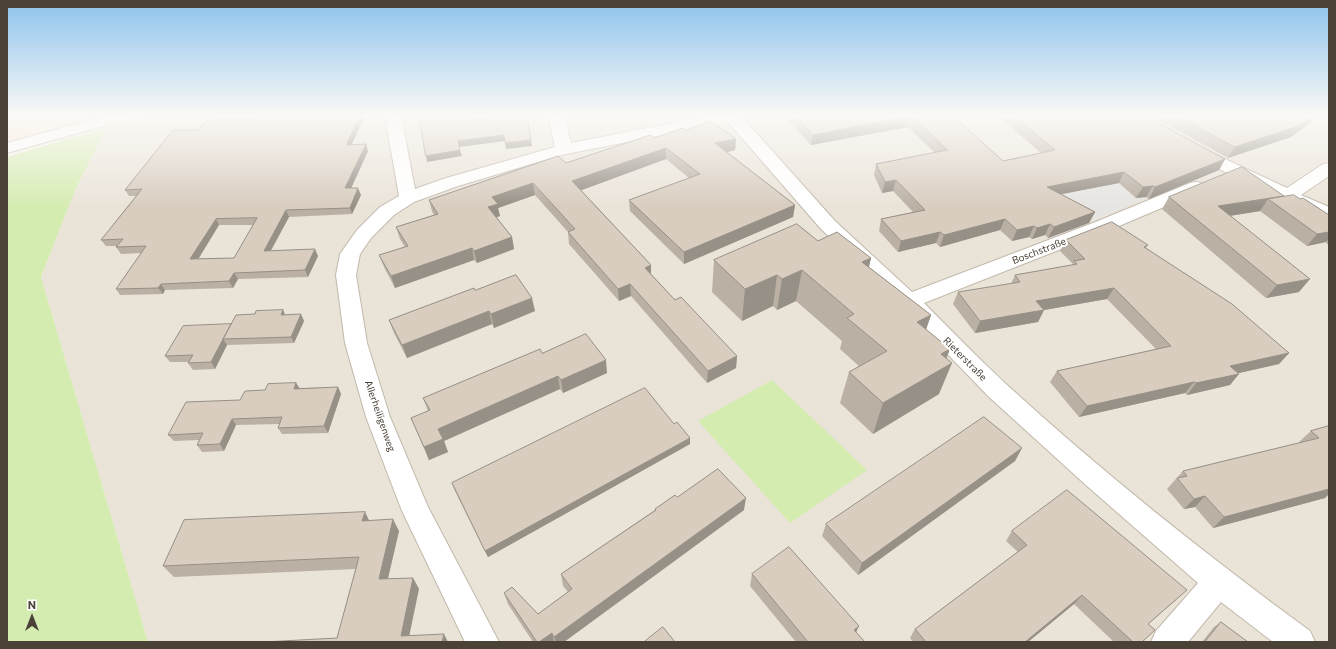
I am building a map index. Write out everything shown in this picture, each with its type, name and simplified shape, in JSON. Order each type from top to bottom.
[{"type":"street","points":[[399,146],[408,198]]},
{"type":"street","name":"Allerheiligenweg","points":[[483,642],[471,622],[416,511],[378,417],[356,343],[346,275],[350,254],[364,234],[388,211],[408,198],[452,182],[564,150],[582,146]]},
{"type":"street","name":"Rieterstraße","points":[[758,146],[828,225],[909,301],[997,390],[1096,478],[1219,582],[1299,642]]},
{"type":"street","points":[[1186,146],[1234,171],[1329,214]]},
{"type":"street","points":[[1287,196],[1329,168]]},
{"type":"street","name":"Boschstraße","points":[[909,301],[1100,227],[1234,171]]},
{"type":"street","points":[[1168,642],[1219,582]]},
{"type":"shaded area","points":[[97,146],[1329,146],[1329,642],[148,642],[41,277],[76,188]]},
{"type":"shaded area","points":[[1078,151],[1152,196],[1091,221],[1067,207],[1015,165]]},
{"type":"green space","points":[[43,146],[97,146],[76,188],[41,277],[148,642],[7,642],[7,157]]},
{"type":"green space","points":[[772,380],[867,470],[790,523],[698,421]]},
{"type":"building","points":[[160,146],[365,146],[345,188],[358,188],[350,208],[286,210],[264,251],[315,249],[305,270],[234,273],[229,281],[161,284],[158,288],[116,289],[146,246],[116,247],[123,239],[101,240],[142,189],[125,190]],"holes":[[[257,218],[234,258],[190,259],[216,219]]]},
{"type":"building","points":[[424,146],[459,146],[460,150],[426,156]]},
{"type":"building","points":[[616,146],[719,146],[795,205],[684,252],[629,200],[700,174],[666,148],[572,181],[651,265],[645,268],[675,300],[681,297],[737,356],[708,371],[630,284],[618,289],[568,232],[575,229],[533,183],[492,197],[498,204],[488,207],[512,237],[474,251],[472,248],[391,276],[379,255],[408,246],[396,227],[438,214],[429,200],[558,156],[566,163]]},
{"type":"building","points":[[943,146],[987,146],[1003,161],[1055,150],[1051,146],[1202,146],[1225,159],[1155,187],[1143,187],[1124,172],[1047,187],[1095,212],[1054,227],[1050,224],[1037,228],[1034,226],[1017,230],[1005,219],[944,235],[940,232],[901,241],[881,219],[925,210],[896,180],[885,182],[876,164],[947,150]]},
{"type":"building","points":[[1242,167],[1284,196],[1218,206],[1310,279],[1277,285],[1169,197]]},
{"type":"building","points":[[1294,195],[1300,199],[1303,198],[1329,215],[1329,232],[1317,234],[1268,199]]},
{"type":"building","points":[[1112,222],[1148,245],[1144,247],[1232,304],[1289,353],[1230,366],[1239,374],[1196,383],[1194,382],[1087,406],[1057,371],[1171,346],[1114,288],[1036,301],[1044,310],[980,321],[958,292],[1020,282],[1015,275],[1077,264],[1074,261],[1085,259],[1066,240]]},
{"type":"building","points":[[797,224],[818,241],[837,232],[871,258],[862,262],[931,315],[917,322],[950,349],[941,354],[952,363],[883,403],[849,372],[887,351],[847,318],[854,314],[802,270],[782,279],[777,275],[745,289],[714,260]]},
{"type":"building","points":[[516,275],[532,298],[491,314],[489,311],[402,345],[389,320],[474,288],[475,290]]},
{"type":"building","points":[[283,310],[281,315],[301,314],[291,337],[223,339],[236,315],[255,314],[256,311]]},
{"type":"building","points":[[231,324],[211,362],[188,363],[193,355],[165,356],[183,326]]},
{"type":"building","points":[[586,334],[606,360],[561,380],[558,376],[438,429],[443,439],[424,447],[411,418],[430,410],[423,398],[540,349],[542,353]]},
{"type":"building","points":[[296,383],[294,389],[338,387],[324,426],[278,428],[282,417],[232,419],[220,444],[197,445],[203,433],[168,435],[186,402],[240,400],[245,391],[265,390],[268,384]]},
{"type":"building","points":[[645,388],[674,424],[677,422],[690,438],[485,551],[452,483]]},
{"type":"building","points":[[984,417],[1022,448],[862,563],[826,524]]},
{"type":"building","points":[[1329,426],[1329,489],[1224,517],[1205,496],[1194,499],[1177,478],[1187,476],[1183,471],[1319,438],[1311,431]]},
{"type":"building","points":[[718,469],[746,498],[554,637],[552,633],[537,642],[504,593],[512,587],[538,614],[572,589],[561,574],[656,510],[655,509],[675,495],[677,497]]},
{"type":"building","points":[[1067,490],[1187,590],[1148,624],[1155,630],[1142,642],[1133,642],[1082,595],[1025,642],[926,642],[915,629],[1027,545],[1012,531]]},
{"type":"building","points":[[365,512],[362,521],[393,519],[379,579],[413,578],[401,636],[444,634],[442,642],[263,642],[337,638],[359,557],[163,566],[184,520]]},
{"type":"building","points":[[789,547],[859,626],[854,630],[865,642],[808,642],[752,574]]},
{"type":"building","points":[[1221,622],[1248,642],[1205,642]]},
{"type":"building","points":[[663,627],[675,642],[644,642]]}]
